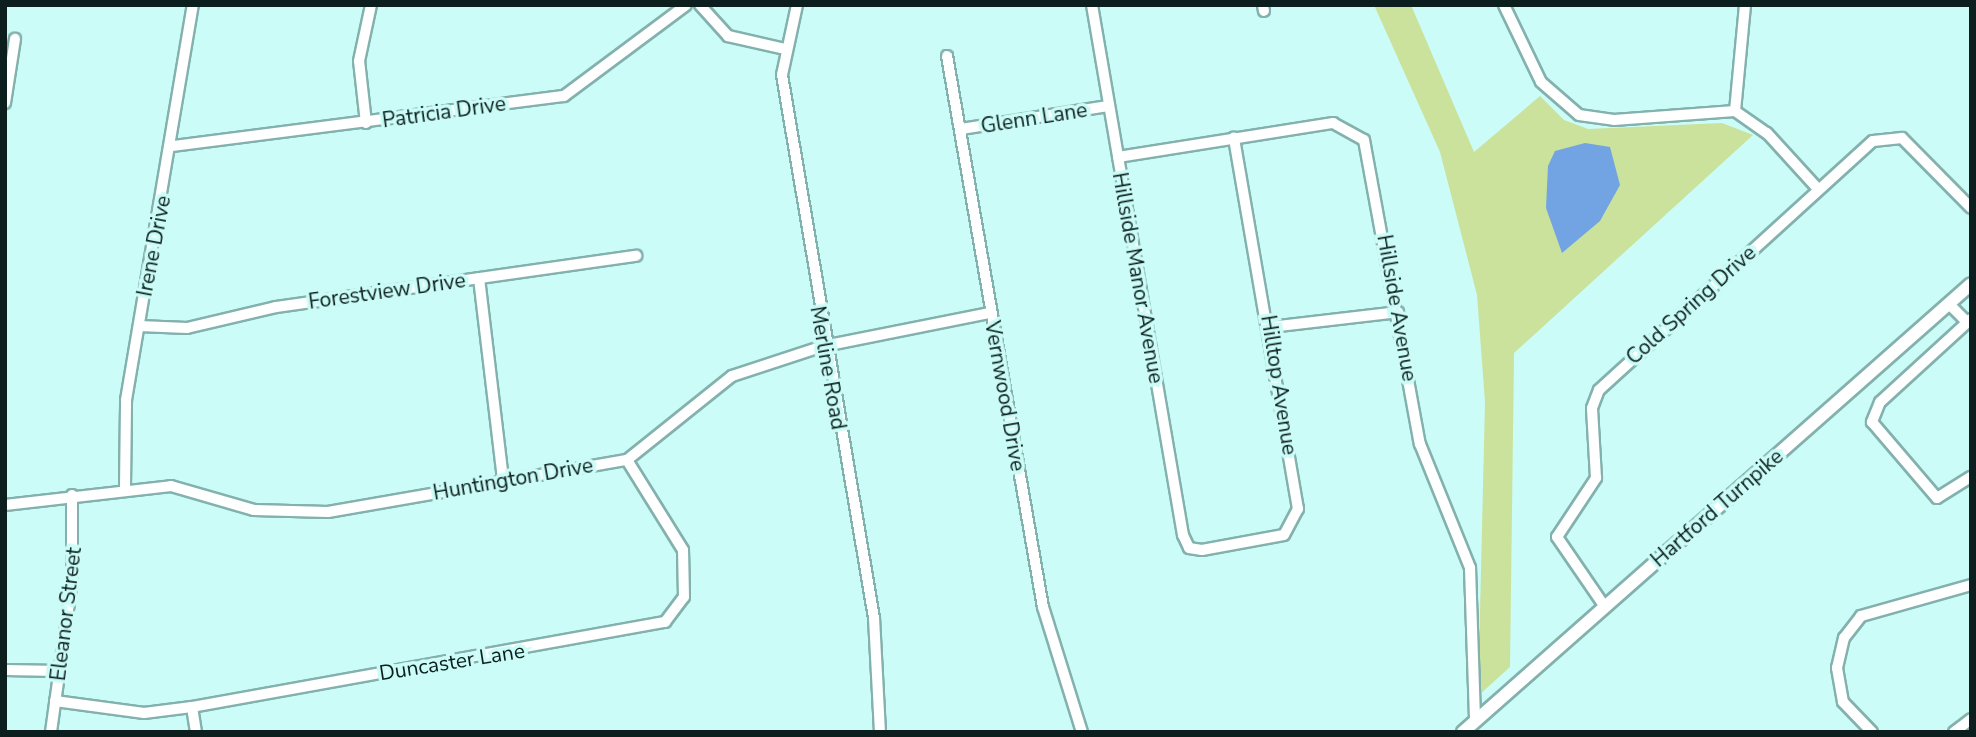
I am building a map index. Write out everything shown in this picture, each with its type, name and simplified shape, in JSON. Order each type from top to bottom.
[{"type":"main road","name":"Hartford Turnpike","points":[[1463,732],[1971,285]]},
{"type":"street","name":"Irene Drive","points":[[125,487],[126,400],[173,146],[193,5]]},
{"type":"street","points":[[366,123],[359,61],[371,5]]},
{"type":"street","name":"Patricia Drive","points":[[173,146],[564,96],[686,5]]},
{"type":"street","points":[[700,5],[728,36],[785,49]]},
{"type":"street","name":"Merline Road","points":[[797,5],[785,49],[782,75],[824,346],[874,618],[880,732]]},
{"type":"street","name":"Hillside Manor Avenue","points":[[1092,5],[1189,548]]},
{"type":"street","points":[[1504,5],[1541,82],[1579,115],[1614,120],[1735,111],[1767,133],[1818,190]]},
{"type":"street","points":[[1735,111],[1745,5]]},
{"type":"street","points":[[5,103],[15,39]]},
{"type":"street","name":"Vernwood Drive","points":[[947,56],[989,313],[1043,607],[1082,732]]},
{"type":"street","name":"Glenn Lane","points":[[961,129],[1108,106]]},
{"type":"street","name":"Hillside Avenue","points":[[1118,157],[1333,123],[1364,140],[1398,312],[1419,444],[1470,568],[1475,722]]},
{"type":"street","name":"Hilltop Avenue","points":[[1189,548],[1284,535],[1295,525],[1298,509],[1271,327],[1234,137]]},
{"type":"street","name":"Cold Spring Drive","points":[[1605,607],[1557,537],[1596,478],[1594,397],[1873,141],[1902,138],[1971,208]]},
{"type":"street","name":"Forestview Drive","points":[[139,326],[187,328],[276,307],[636,256]]},
{"type":"street","points":[[479,278],[503,480]]},
{"type":"street","points":[[1949,304],[1969,321],[1880,402],[1872,422],[1937,498],[1971,477]]},
{"type":"street","points":[[1271,327],[1398,312]]},
{"type":"street","name":"Huntington Drive","points":[[5,505],[125,487],[170,486],[295,515],[626,460],[733,376],[824,346],[989,313]]},
{"type":"street","name":"Duncaster Lane","points":[[55,701],[144,713],[192,707],[665,622],[684,597],[683,550],[626,460]]},
{"type":"street","name":"Eleanor Street","points":[[51,732],[72,581],[72,495]]},
{"type":"street","points":[[1872,732],[1843,702],[1837,668],[1844,638],[1861,616],[1971,585]]},
{"type":"street","points":[[5,670],[59,671]]},
{"type":"street","points":[[192,707],[195,732]]},
{"type":"street","points":[[1954,732],[1971,719]]},
{"type":"green space","points":[[1374,5],[1411,5],[1474,152],[1540,96],[1564,120],[1588,129],[1722,123],[1753,135],[1514,353],[1510,667],[1478,696],[1485,402],[1477,295],[1440,152]]},
{"type":"water","points":[[1585,143],[1610,147],[1620,185],[1600,221],[1562,253],[1546,208],[1548,166],[1555,151]]}]
